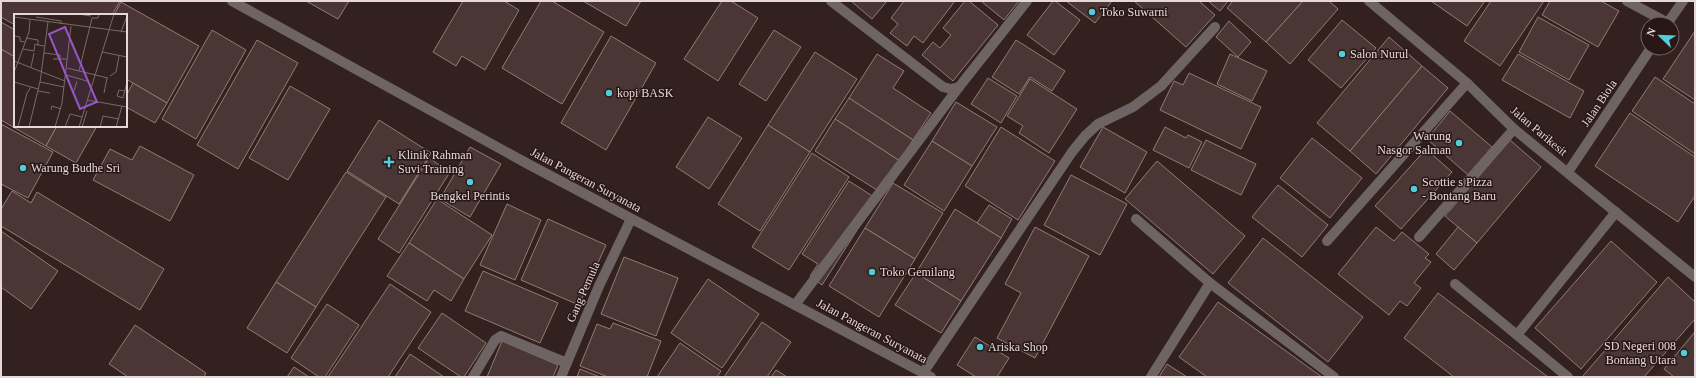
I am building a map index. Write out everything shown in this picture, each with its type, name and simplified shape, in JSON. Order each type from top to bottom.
[{"type":"street","name":"Jalan Pangeran Suryanata","points":[[232,1],[528,164],[927,375]]},
{"type":"street","points":[[831,1],[943,87],[951,89],[959,87]]},
{"type":"street","points":[[795,305],[959,87],[1027,1]]},
{"type":"street","name":"Jalan Parikesit","points":[[1369,1],[1467,83],[1514,129],[1695,277]]},
{"type":"street","points":[[1627,1],[1654,16]]},
{"type":"street","points":[[1672,16],[1682,1]]},
{"type":"street","points":[[927,375],[1068,159],[1085,136],[1098,124],[1133,108],[1161,86],[1215,27]]},
{"type":"street","name":"Jalan Biola","points":[[1568,172],[1646,56]]},
{"type":"street","points":[[1327,240],[1467,83]]},
{"type":"street","points":[[1419,237],[1514,129]]},
{"type":"street","points":[[1517,335],[1616,212]]},
{"type":"street","name":"Gang Pemula","points":[[561,377],[599,286],[631,219]]},
{"type":"street","points":[[1136,219],[1210,283],[1334,377]]},
{"type":"street","points":[[1152,377],[1210,283]]},
{"type":"street","points":[[1455,284],[1568,377]]},
{"type":"street","points":[[473,377],[495,340],[501,336],[567,363]]},
{"type":"shaded area","name":"SD Negeri 008 Bontang Utara","points":[[1695,328],[1695,377],[1653,377]]},
{"type":"building","points":[[1,1],[120,1],[113,14],[14,14],[14,24],[1,17]]},
{"type":"building","points":[[306,1],[349,1],[338,19]]},
{"type":"building","points":[[463,1],[504,1],[519,10],[485,70],[462,56],[456,66],[433,52]]},
{"type":"building","points":[[541,1],[552,1],[604,32],[562,104],[502,68]]},
{"type":"building","points":[[583,1],[641,1],[626,26]]},
{"type":"building","points":[[722,1],[731,1],[758,18],[718,81],[684,59]]},
{"type":"building","points":[[851,1],[887,1],[872,19]]},
{"type":"building","points":[[904,1],[955,1],[923,43],[914,36],[907,46],[890,33],[898,24],[891,18]]},
{"type":"building","points":[[965,1],[969,1],[998,25],[953,81],[922,55],[933,42],[940,48],[951,35],[943,28]]},
{"type":"building","points":[[981,1],[1019,1],[1004,20]]},
{"type":"building","points":[[1053,1],[1080,20],[1054,55],[1027,35]]},
{"type":"building","name":"Toko Suwarni","points":[[1066,1],[1112,1],[1095,23]]},
{"type":"building","points":[[1134,1],[1199,1],[1215,15],[1186,47]]},
{"type":"building","points":[[1208,1],[1228,1],[1220,11]]},
{"type":"building","points":[[1233,1],[1303,1],[1266,42],[1227,8]]},
{"type":"building","points":[[1303,1],[1329,1],[1338,9],[1290,64],[1266,42]]},
{"type":"building","points":[[1431,1],[1485,1],[1467,26]]},
{"type":"building","points":[[1491,1],[1544,1],[1500,66],[1464,41]]},
{"type":"building","points":[[1550,1],[1601,1],[1619,11],[1598,47],[1542,15]]},
{"type":"building","points":[[121,2],[199,46],[167,103],[127,80],[127,14],[115,14]]},
{"type":"building","points":[[1538,17],[1589,45],[1569,80],[1519,52]]},
{"type":"building","name":"Salon Nurul","points":[[1342,20],[1376,48],[1341,88],[1308,60]]},
{"type":"building","points":[[1229,21],[1251,42],[1238,57],[1216,37]]},
{"type":"building","points":[[1,22],[14,29],[14,56],[1,49]]},
{"type":"building","points":[[212,30],[246,50],[196,139],[162,119]]},
{"type":"building","points":[[774,30],[801,47],[766,101],[739,84]]},
{"type":"building","points":[[1695,31],[1695,100],[1663,79],[1678,56],[1680,56],[1680,54]]},
{"type":"building","name":"kopi BASK","points":[[611,36],[656,63],[606,150],[561,123]]},
{"type":"building","points":[[1389,37],[1422,66],[1350,151],[1317,123]]},
{"type":"building","points":[[257,40],[298,63],[238,169],[197,145]]},
{"type":"building","points":[[1016,40],[1065,71],[1052,91],[1030,77],[1019,94],[992,77]]},
{"type":"building","points":[[1,49],[14,56],[14,127],[56,127],[46,146],[1,120]]},
{"type":"building","points":[[815,52],[857,79],[810,152],[768,125]]},
{"type":"building","points":[[877,54],[904,71],[893,88],[931,113],[913,140],[849,98]]},
{"type":"building","points":[[1230,54],[1267,71],[1252,101],[1217,84]]},
{"type":"building","points":[[1518,54],[1584,91],[1570,118],[1502,80]]},
{"type":"building","points":[[1422,66],[1448,88],[1376,174],[1350,151]]},
{"type":"building","points":[[1189,73],[1261,107],[1241,149],[1160,110],[1174,81],[1183,85]]},
{"type":"building","points":[[1655,77],[1695,104],[1695,154],[1632,111]]},
{"type":"building","points":[[988,78],[1017,96],[1001,123],[971,104]]},
{"type":"building","points":[[1030,79],[1077,109],[1049,153],[1019,133],[1023,126],[1007,116]]},
{"type":"building","points":[[133,83],[167,103],[155,123],[127,108],[127,94]]},
{"type":"building","points":[[290,86],[330,109],[288,180],[249,158]]},
{"type":"building","points":[[849,98],[913,140],[900,161],[835,119]]},
{"type":"building","points":[[956,102],[997,127],[972,166],[932,141]]},
{"type":"building","name":"Warung Nasgor Salman","points":[[1450,111],[1492,147],[1468,175],[1427,139]]},
{"type":"building","points":[[1630,113],[1695,157],[1695,196],[1678,222],[1595,166]]},
{"type":"building","points":[[708,117],[742,138],[709,189],[676,167]]},
{"type":"building","points":[[835,119],[900,161],[880,192],[815,151]]},
{"type":"building","name":"Klinik Rahman Suvi Training","points":[[379,120],[431,153],[399,204],[347,171]]},
{"type":"building","name":"Warung Budhe Sri","points":[[1,124],[53,152],[28,198],[1,184]]},
{"type":"building","points":[[768,125],[810,152],[760,231],[718,204]]},
{"type":"building","points":[[56,127],[96,127],[76,163],[46,146]]},
{"type":"building","points":[[1001,127],[1055,161],[1018,220],[965,186]]},
{"type":"building","points":[[1103,127],[1147,152],[1125,193],[1080,167]]},
{"type":"building","points":[[1165,127],[1186,138],[1188,135],[1202,142],[1189,168],[1153,150]]},
{"type":"building","points":[[1312,138],[1362,178],[1330,218],[1280,178]]},
{"type":"building","points":[[1206,140],[1256,164],[1241,195],[1191,170]]},
{"type":"building","points":[[1510,140],[1541,167],[1477,243],[1445,216]]},
{"type":"building","points":[[932,141],[972,166],[944,211],[904,185]]},
{"type":"building","points":[[140,146],[194,175],[170,221],[93,180],[110,149],[132,160]]},
{"type":"building","name":"Bengkel Perintis","points":[[470,147],[501,164],[470,217],[440,199]]},
{"type":"building","name":"Scottie s Pizza - Bontang Baru","points":[[1426,149],[1452,172],[1401,229],[1375,206]]},
{"type":"building","points":[[812,153],[849,177],[789,270],[752,247]]},
{"type":"building","points":[[429,158],[450,172],[399,253],[378,239]]},
{"type":"building","points":[[1157,161],[1245,236],[1213,274],[1125,199]]},
{"type":"building","points":[[346,172],[386,197],[316,307],[276,282]]},
{"type":"building","points":[[1071,175],[1127,204],[1100,255],[1044,225]]},
{"type":"building","points":[[849,181],[877,199],[822,285],[810,276],[818,264],[802,254]]},
{"type":"building","points":[[893,183],[943,213],[915,259],[865,228]]},
{"type":"building","points":[[1278,185],[1328,225],[1302,257],[1252,217]]},
{"type":"building","points":[[12,191],[31,203],[37,192],[164,269],[140,310],[1,226],[1,209]]},
{"type":"building","points":[[437,199],[492,235],[464,279],[409,243]]},
{"type":"building","points":[[507,204],[541,220],[515,280],[480,265]]},
{"type":"building","points":[[989,205],[1012,219],[1001,238],[977,223]]},
{"type":"building","points":[[955,209],[1001,238],[961,301],[916,273]]},
{"type":"building","points":[[548,219],[606,245],[579,305],[521,280]]},
{"type":"building","points":[[1035,227],[1089,256],[1035,358],[997,338],[1021,293],[1005,284]]},
{"type":"building","points":[[1376,227],[1394,241],[1402,232],[1429,254],[1425,258],[1431,262],[1414,283],[1421,288],[1407,306],[1400,301],[1389,315],[1338,274]]},
{"type":"building","points":[[1458,227],[1477,243],[1454,270],[1436,254]]},
{"type":"building","name":"Toko Gemilang","points":[[865,228],[915,259],[879,317],[829,286]]},
{"type":"building","points":[[1,231],[58,271],[31,309],[1,287]]},
{"type":"building","points":[[1263,238],[1363,317],[1328,362],[1228,283]]},
{"type":"building","points":[[1611,241],[1657,282],[1581,369],[1535,328]]},
{"type":"building","points":[[409,243],[464,279],[451,301],[434,290],[427,301],[387,276]]},
{"type":"building","points":[[624,257],[678,278],[656,336],[601,314]]},
{"type":"building","points":[[483,271],[558,303],[540,343],[465,311]]},
{"type":"building","points":[[916,273],[961,301],[941,333],[895,305]]},
{"type":"building","points":[[1668,277],[1695,302],[1695,319],[1644,377],[1582,377]]},
{"type":"building","points":[[708,279],[759,314],[722,368],[671,333]]},
{"type":"building","points":[[276,282],[316,307],[287,353],[247,328]]},
{"type":"building","points":[[390,284],[431,312],[388,377],[328,377]]},
{"type":"building","points":[[1438,293],[1548,377],[1454,377],[1404,338]]},
{"type":"building","points":[[1218,302],[1322,377],[1207,377],[1179,357]]},
{"type":"building","points":[[327,304],[359,325],[325,377],[319,377],[291,358]]},
{"type":"building","points":[[442,313],[486,343],[464,377],[461,377],[418,348]]},
{"type":"building","points":[[762,322],[791,342],[767,377],[724,377]]},
{"type":"building","points":[[613,323],[661,341],[647,377],[608,377],[580,366],[597,324],[610,329]]},
{"type":"building","points":[[135,325],[206,373],[204,377],[128,377],[109,364]]},
{"type":"building","name":"SD Negeri 008 Bontang Utara","points":[[1695,332],[1695,377],[1674,377],[1664,369]]},
{"type":"building","name":"Ariska Shop","points":[[975,337],[1009,358],[997,377],[976,377],[957,365]]},
{"type":"building","points":[[502,341],[558,365],[553,377],[487,377]]},
{"type":"building","points":[[680,343],[721,371],[717,377],[657,377]]},
{"type":"building","points":[[410,354],[444,377],[395,377]]},
{"type":"building","points":[[1167,364],[1187,377],[1159,377]]},
{"type":"building","points":[[294,367],[309,377],[287,377]]},
{"type":"building","points":[[580,369],[600,377],[577,377]]},
{"type":"building","points":[[776,370],[787,377],[771,377]]},
{"type":"place","name":"Toko Suwarni","points":[[1092,12]]},
{"type":"place","name":"Salon Nurul","points":[[1342,54]]},
{"type":"place","name":"kopi BASK","points":[[609,93]]},
{"type":"place","name":"Warung Nasgor Salman","points":[[1459,143]]},
{"type":"place","name":"Klinik Rahman Suvi Training","points":[[389,162]]},
{"type":"place","name":"Warung Budhe Sri","points":[[23,168]]},
{"type":"place","name":"Bengkel Perintis","points":[[470,182]]},
{"type":"place","name":"Scottie s Pizza - Bontang Baru","points":[[1414,189]]},
{"type":"place","name":"Toko Gemilang","points":[[872,272]]},
{"type":"place","name":"Ariska Shop","points":[[980,347]]},
{"type":"place","name":"SD Negeri 008 Bontang Utara","points":[[1684,353]]}]
